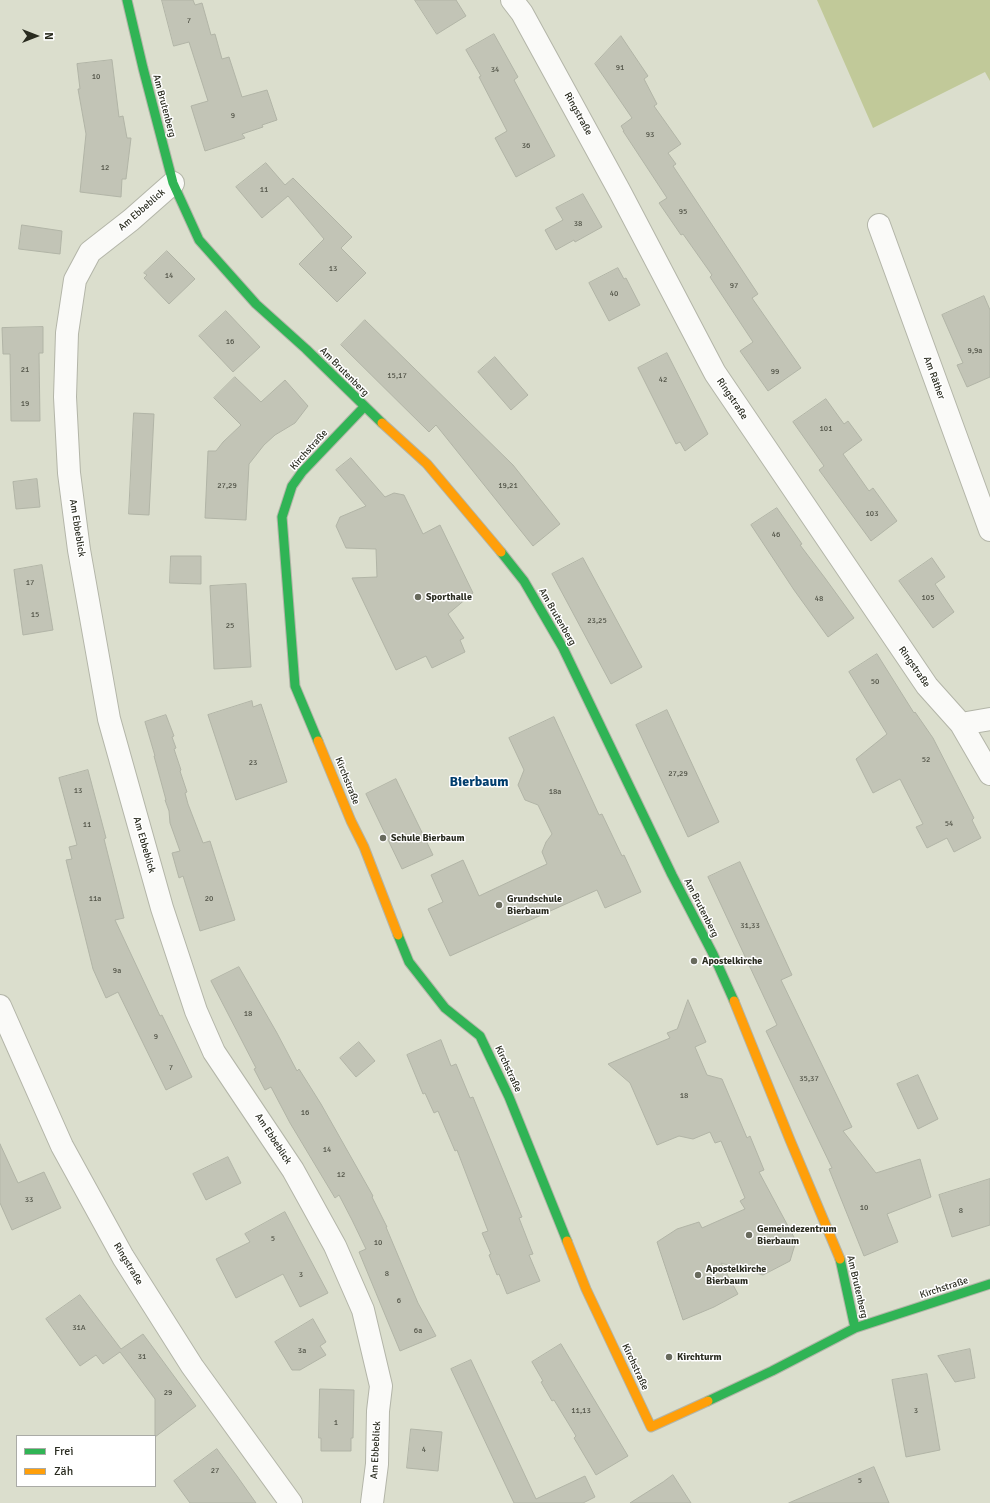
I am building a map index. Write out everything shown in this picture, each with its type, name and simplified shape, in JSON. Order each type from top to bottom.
[{"type":"street","name":"Am Brutenberg","points":[[127,0],[173,183],[199,240],[256,304],[306,349],[364,406],[427,464],[484,530],[524,581],[563,648],[672,874],[713,954],[741,1016],[790,1140],[842,1264],[855,1328]]},
{"type":"street","name":"Ringstraße","points":[[512,0],[522,13],[620,192],[715,373],[926,686],[961,724],[990,774]]},
{"type":"street","name":"Am Ebbeblick","points":[[173,183],[131,220],[90,252],[74,280],[67,333],[65,397],[69,473],[80,550],[109,719],[162,908],[196,1011],[214,1052],[293,1170],[335,1246],[363,1310],[381,1386],[378,1412],[377,1464],[372,1503]]},
{"type":"street","name":"Am Räther","points":[[879,226],[990,530]]},
{"type":"street","name":"Kirchstraße","points":[[364,406],[302,472],[292,486],[282,517],[296,686],[351,821],[364,847],[409,962],[445,1008],[480,1036],[509,1097],[586,1289],[651,1427],[772,1372],[855,1328],[990,1284]]},
{"type":"street","points":[[961,724],[990,719]]},
{"type":"street","name":"Ringstraße","points":[[0,1006],[62,1146],[123,1258],[192,1366],[291,1503]]},
{"type":"green space","points":[[817,0],[990,0],[990,81],[985,72],[873,128]]},
{"type":"building","points":[[162,0],[193,0],[195,5],[202,3],[211,35],[215,34],[222,59],[229,57],[242,97],[267,90],[277,120],[262,125],[263,127],[242,134],[245,138],[205,151],[191,106],[208,101],[189,42],[174,46]]},
{"type":"building","points":[[415,0],[456,0],[466,16],[437,34]]},
{"type":"building","points":[[494,34],[518,77],[514,80],[555,156],[516,177],[495,138],[507,131],[479,77],[481,76],[466,50]]},
{"type":"building","points":[[621,36],[648,76],[644,79],[657,104],[654,106],[681,144],[668,153],[676,164],[673,166],[758,294],[752,298],[801,368],[768,391],[740,351],[753,342],[710,277],[712,275],[683,234],[681,235],[659,203],[667,198],[621,126],[632,118],[595,64]]},
{"type":"building","points":[[112,60],[119,117],[123,116],[127,138],[131,138],[126,179],[122,179],[121,197],[80,192],[86,134],[78,89],[80,89],[77,64]]},
{"type":"building","points":[[266,163],[285,185],[293,178],[352,237],[341,248],[366,273],[337,302],[299,264],[324,239],[288,196],[262,218],[236,187]]},
{"type":"building","points":[[583,194],[602,227],[575,242],[574,240],[556,250],[545,230],[563,220],[556,208]]},
{"type":"building","points":[[22,225],[62,231],[60,254],[19,249]]},
{"type":"building","points":[[167,251],[195,279],[169,304],[144,278],[147,275],[144,273]]},
{"type":"building","points":[[618,268],[624,279],[626,278],[640,305],[609,321],[589,283]]},
{"type":"building","points":[[984,296],[990,310],[990,377],[967,387],[957,365],[963,363],[942,315]]},
{"type":"building","points":[[226,311],[260,347],[233,372],[199,336]]},
{"type":"building","points":[[365,320],[513,465],[560,524],[533,546],[436,425],[429,432],[341,345]]},
{"type":"building","points":[[43,327],[43,353],[39,353],[40,421],[11,421],[10,354],[3,354],[2,328]]},
{"type":"building","points":[[667,353],[708,434],[685,451],[680,442],[676,444],[638,368]]},
{"type":"building","points":[[495,357],[528,395],[511,410],[478,372]]},
{"type":"building","points":[[235,377],[261,402],[285,380],[308,406],[295,423],[275,435],[264,445],[249,464],[246,520],[205,518],[208,451],[216,451],[241,425],[214,398]]},
{"type":"building","points":[[826,399],[844,424],[848,421],[862,440],[843,454],[869,491],[873,488],[897,521],[871,541],[819,470],[824,466],[793,422]]},
{"type":"building","points":[[134,413],[154,414],[149,515],[129,514]]},
{"type":"building","name":"Sporthalle","points":[[351,458],[385,497],[394,493],[404,495],[423,534],[440,525],[473,593],[448,614],[464,638],[460,640],[465,652],[432,668],[426,656],[396,670],[352,578],[377,577],[376,549],[346,548],[336,526],[340,517],[366,506],[336,470]]},
{"type":"building","points":[[37,479],[40,507],[16,509],[13,482]]},
{"type":"building","points":[[777,508],[802,544],[800,545],[854,618],[828,637],[794,590],[751,525]]},
{"type":"building","points":[[171,556],[201,556],[201,584],[170,583]]},
{"type":"building","points":[[583,558],[642,667],[611,684],[552,574]]},
{"type":"building","points":[[932,558],[945,577],[935,584],[954,612],[933,628],[899,581]]},
{"type":"building","points":[[42,565],[53,630],[23,635],[14,570]]},
{"type":"building","points":[[246,584],[251,667],[214,669],[210,586]]},
{"type":"building","points":[[877,654],[914,713],[915,712],[933,738],[974,818],[972,820],[981,838],[954,852],[947,838],[927,848],[916,827],[923,824],[900,779],[873,793],[856,759],[887,734],[849,672]]},
{"type":"building","points":[[252,701],[253,707],[261,704],[287,782],[236,800],[208,715]]},
{"type":"building","points":[[667,710],[719,822],[688,837],[636,725]]},
{"type":"building","points":[[166,715],[174,736],[172,737],[176,748],[174,749],[187,792],[185,793],[188,804],[203,843],[210,841],[235,920],[200,931],[183,876],[179,878],[172,853],[180,851],[170,823],[169,811],[145,722]]},
{"type":"building","points":[[554,717],[599,815],[602,814],[622,856],[624,855],[641,892],[605,908],[597,890],[450,956],[428,909],[443,902],[431,875],[463,860],[479,896],[547,864],[542,852],[546,842],[552,834],[538,805],[525,800],[518,785],[524,770],[509,738]]},
{"type":"building","points":[[88,770],[106,838],[104,839],[124,918],[115,920],[160,1016],[162,1015],[192,1077],[166,1090],[118,992],[106,998],[93,969],[66,860],[72,859],[69,847],[77,845],[59,778]]},
{"type":"building","points":[[396,779],[433,855],[402,869],[366,794]]},
{"type":"building","points":[[740,862],[792,975],[781,980],[852,1127],[843,1131],[876,1173],[920,1159],[931,1197],[887,1214],[898,1242],[864,1256],[829,1169],[832,1168],[766,1031],[777,1025],[708,877]]},
{"type":"building","points":[[239,967],[297,1071],[299,1069],[321,1104],[373,1196],[372,1197],[387,1227],[418,1303],[436,1336],[400,1351],[359,1252],[366,1249],[352,1220],[339,1195],[335,1198],[290,1123],[271,1087],[265,1090],[254,1069],[256,1068],[211,981]]},
{"type":"building","points":[[688,1000],[706,1042],[695,1047],[707,1075],[722,1079],[747,1138],[750,1136],[764,1170],[759,1172],[796,1241],[790,1261],[763,1275],[721,1263],[738,1294],[714,1307],[683,1320],[657,1242],[677,1229],[699,1222],[702,1228],[745,1209],[740,1201],[745,1198],[721,1141],[715,1143],[710,1132],[693,1139],[679,1136],[657,1145],[630,1083],[608,1064],[670,1038],[667,1033],[677,1029]]},
{"type":"building","points":[[441,1040],[451,1066],[456,1064],[470,1098],[473,1097],[522,1217],[519,1218],[533,1254],[529,1255],[540,1281],[507,1294],[489,1255],[491,1254],[482,1233],[488,1231],[457,1150],[455,1151],[438,1111],[434,1113],[425,1093],[423,1094],[407,1055]]},
{"type":"building","points":[[359,1042],[375,1061],[356,1077],[340,1058]]},
{"type":"building","points":[[918,1075],[938,1119],[918,1129],[897,1084]]},
{"type":"building","points":[[0,1144],[18,1183],[44,1172],[61,1208],[12,1230],[0,1203]]},
{"type":"building","points":[[228,1157],[241,1183],[206,1200],[193,1174]]},
{"type":"building","points":[[990,1179],[990,1225],[952,1237],[939,1195]]},
{"type":"building","points":[[285,1212],[328,1293],[300,1307],[283,1274],[236,1298],[216,1259],[250,1242],[245,1234]]},
{"type":"building","points":[[80,1295],[121,1349],[143,1334],[196,1406],[156,1436],[155,1399],[120,1352],[103,1364],[96,1355],[80,1366],[46,1319]]},
{"type":"building","points":[[313,1319],[326,1342],[320,1346],[326,1355],[300,1370],[292,1370],[275,1342]]},
{"type":"building","points":[[561,1344],[628,1456],[596,1475],[574,1438],[576,1436],[541,1382],[543,1381],[532,1362]]},
{"type":"building","points":[[970,1349],[975,1378],[955,1382],[938,1356]]},
{"type":"building","points":[[471,1360],[536,1499],[585,1476],[595,1497],[583,1503],[514,1503],[451,1369]]},
{"type":"building","points":[[927,1374],[940,1450],[906,1457],[892,1380]]},
{"type":"building","points":[[320,1389],[354,1390],[353,1438],[351,1438],[351,1451],[321,1451],[321,1438],[319,1438]]},
{"type":"building","points":[[411,1429],[442,1432],[438,1471],[407,1468]]},
{"type":"building","points":[[217,1449],[256,1503],[190,1503],[174,1481]]},
{"type":"building","points":[[874,1467],[889,1503],[789,1503]]},
{"type":"building","points":[[673,1475],[691,1503],[630,1503],[663,1482]]},
{"type":"traffic: fast","points":[[127,0],[173,183],[199,240],[256,304],[306,349],[382,423]]},
{"type":"traffic: fast","points":[[318,741],[295,686],[282,517],[292,486],[302,472],[364,407]]},
{"type":"traffic: fast","points":[[501,552],[524,581],[563,648],[672,875],[713,954],[734,1001]]},
{"type":"traffic: fast","points":[[398,935],[409,962],[445,1008],[480,1036],[509,1097],[567,1241]]},
{"type":"traffic: fast","points":[[840,1259],[855,1328]]},
{"type":"traffic: fast","points":[[708,1401],[772,1371],[855,1328],[990,1284]]},
{"type":"traffic: slow","points":[[382,423],[427,464],[501,552]]},
{"type":"traffic: slow","points":[[318,741],[351,821],[364,847],[398,935]]},
{"type":"traffic: slow","points":[[734,1001],[840,1259]]},
{"type":"traffic: slow","points":[[567,1241],[586,1289],[651,1427],[708,1401]]},
{"type":"place","name":"Sporthalle","points":[[418,597]]},
{"type":"place","name":"Schule Bierbaum","points":[[383,838]]},
{"type":"place","name":"Grundschule Bierbaum","points":[[499,905]]},
{"type":"place","name":"Apostelkirche","points":[[694,961]]},
{"type":"place","name":"Gemeindezentrum Bierbaum","points":[[749,1235]]},
{"type":"place","name":"Apostelkirche Bierbaum","points":[[698,1275]]},
{"type":"place","name":"Kirchturm","points":[[669,1357]]},
{"type":"district","name":"Bierbaum","points":[[479,782]]}]
